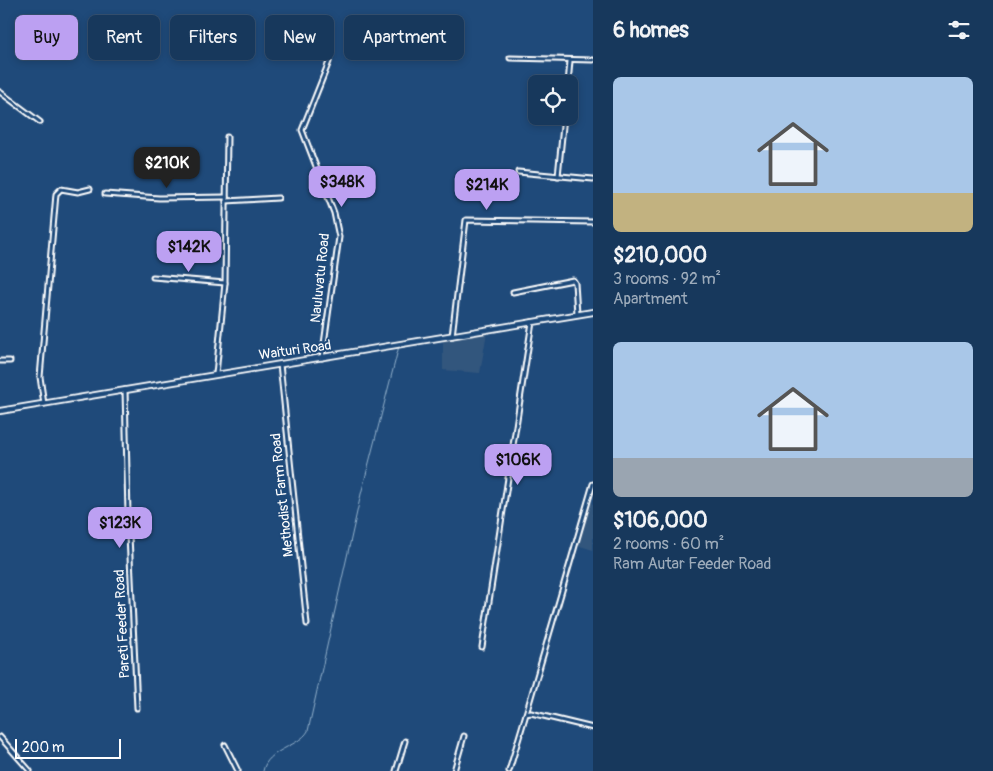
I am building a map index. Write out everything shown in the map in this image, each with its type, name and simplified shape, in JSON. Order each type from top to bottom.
[{"type":"main road","name":"Waituri Road","points":[[0,411],[593,312]]},
{"type":"street","points":[[510,58],[570,61],[593,60]]},
{"type":"street","points":[[569,75],[570,61]]},
{"type":"street","name":"Nauluvatu Road","points":[[322,358],[339,237],[334,213],[302,130],[329,62]]},
{"type":"street","points":[[0,92],[40,122]]},
{"type":"street","points":[[558,176],[563,125]]},
{"type":"street","points":[[216,374],[225,283],[227,137]]},
{"type":"street","points":[[518,172],[593,179]]},
{"type":"street","points":[[44,404],[40,377],[56,194],[61,189],[78,192],[90,189]]},
{"type":"street","points":[[105,194],[158,198],[278,198]]},
{"type":"street","points":[[452,336],[464,223],[466,220],[593,222]]},
{"type":"street","points":[[153,277],[225,283]]},
{"type":"street","points":[[513,292],[573,280],[575,283],[577,314]]},
{"type":"street","points":[[482,647],[532,322]]},
{"type":"street","points":[[0,361],[10,360]]},
{"type":"street","name":"Methodist Farm Road","points":[[280,363],[307,624]]},
{"type":"street","name":"Pareti Feeder Road","points":[[125,390],[128,514],[137,708]]},
{"type":"street","points":[[509,771],[593,484]]},
{"type":"street","points":[[526,714],[530,713],[593,728]]},
{"type":"street","points":[[454,771],[464,736]]},
{"type":"street","points":[[0,737],[30,771]]},
{"type":"street","points":[[396,771],[405,741]]},
{"type":"street","points":[[225,746],[238,771]]},
{"type":"shaded area","points":[[487,332],[480,373],[443,370],[443,340]]},
{"type":"shaded area","points":[[589,502],[593,503],[593,550],[577,545]]},
{"type":"waterway","points":[[263,771],[270,758],[298,741],[308,731],[361,494],[399,346]]}]
